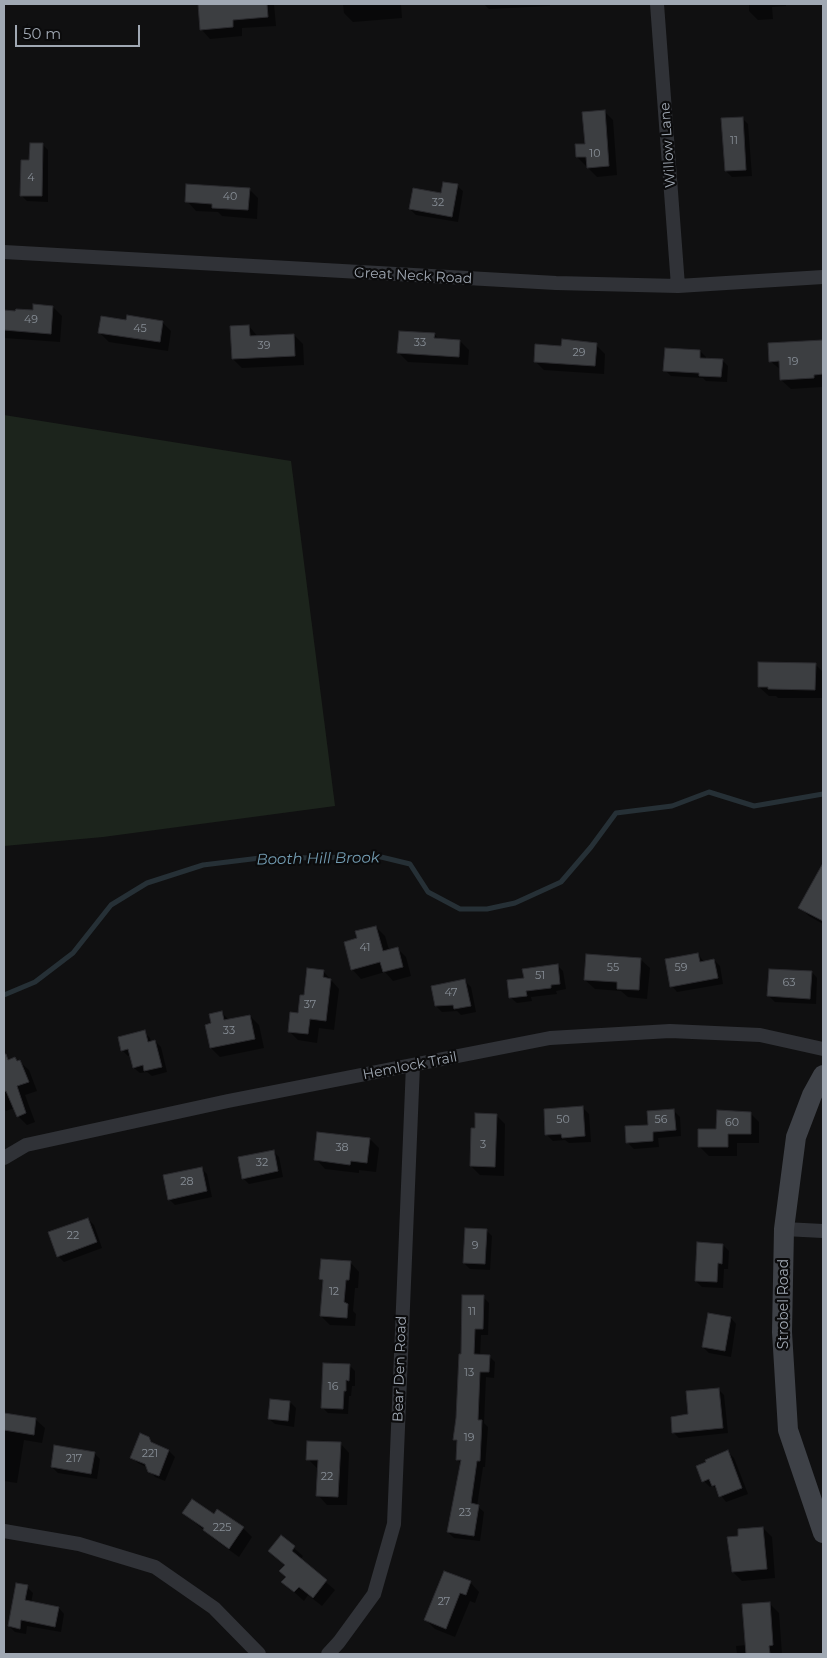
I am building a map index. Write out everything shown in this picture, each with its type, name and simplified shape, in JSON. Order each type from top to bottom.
[{"type":"street","name":"Willow Lane","points":[[657,4],[678,286]]},
{"type":"street","name":"Great Neck Road","points":[[4,252],[556,283],[678,286],[823,278]]},
{"type":"street","name":"Hemlock Trail","points":[[4,1158],[26,1145],[228,1102],[550,1038],[670,1031],[760,1035],[823,1049]]},
{"type":"street","name":"Bear Den Road","points":[[328,1654],[374,1594],[394,1524],[413,1065]]},
{"type":"street","name":"Strobel Road","points":[[823,1075],[812,1095],[796,1137],[784,1229],[782,1332],[788,1430],[823,1533]]},
{"type":"street","points":[[784,1229],[823,1231]]},
{"type":"street","points":[[4,1531],[79,1544],[155,1566],[214,1608],[259,1654]]},
{"type":"shaded area","points":[[4,415],[291,461],[335,806],[103,837],[4,846]]},
{"type":"building","points":[[198,4],[267,4],[268,17],[233,20],[233,27],[200,30]]},
{"type":"building","points":[[605,110],[609,166],[587,168],[586,157],[576,157],[575,144],[585,144],[582,112]]},
{"type":"building","points":[[743,117],[746,170],[725,171],[721,118]]},
{"type":"building","points":[[30,143],[43,143],[42,196],[20,196],[21,160],[29,160]]},
{"type":"building","points":[[443,182],[458,184],[452,217],[409,209],[413,188],[441,193]]},
{"type":"building","points":[[186,184],[250,188],[248,210],[212,208],[212,204],[185,202]]},
{"type":"building","points":[[33,304],[53,306],[51,334],[4,330],[4,310],[33,310]]},
{"type":"building","points":[[127,315],[163,321],[160,342],[98,333],[101,316],[126,320]]},
{"type":"building","points":[[249,325],[250,336],[294,334],[295,356],[232,359],[230,326]]},
{"type":"building","points":[[399,331],[435,333],[434,338],[460,340],[459,357],[397,353]]},
{"type":"building","points":[[562,339],[597,343],[595,366],[534,362],[535,344],[561,346]]},
{"type":"building","points":[[823,340],[823,374],[814,375],[814,378],[780,380],[779,361],[769,362],[768,343]]},
{"type":"building","points":[[665,348],[700,350],[700,358],[723,359],[721,377],[699,376],[699,373],[663,371]]},
{"type":"building","points":[[758,662],[816,663],[815,690],[758,687]]},
{"type":"building","points":[[823,863],[823,921],[798,908]]},
{"type":"building","points":[[376,926],[383,951],[398,947],[403,967],[383,972],[380,962],[351,970],[344,942],[357,938],[355,931]]},
{"type":"building","points":[[698,953],[700,962],[714,959],[718,978],[670,987],[665,959]]},
{"type":"building","points":[[586,954],[641,958],[639,990],[617,989],[617,982],[584,980]]},
{"type":"building","points":[[558,964],[560,984],[551,985],[551,988],[526,991],[527,996],[509,998],[507,980],[524,978],[522,969]]},
{"type":"building","points":[[307,968],[324,970],[323,977],[331,979],[326,1021],[310,1019],[308,1034],[288,1032],[290,1012],[298,1013],[300,995],[304,995]]},
{"type":"building","points":[[769,969],[812,971],[810,999],[767,996]]},
{"type":"building","points":[[465,979],[471,1006],[454,1009],[453,1005],[435,1006],[431,986]]},
{"type":"building","points":[[222,1011],[224,1020],[250,1015],[255,1039],[210,1048],[205,1025],[211,1023],[209,1014]]},
{"type":"building","points":[[145,1030],[148,1042],[155,1040],[162,1067],[144,1071],[143,1065],[133,1068],[128,1049],[121,1051],[118,1037]]},
{"type":"building","points":[[4,1054],[6,1054],[8,1060],[15,1057],[17,1061],[20,1060],[29,1082],[17,1086],[26,1113],[17,1117],[6,1091],[4,1092]]},
{"type":"building","points":[[583,1106],[585,1136],[562,1138],[561,1134],[545,1135],[544,1109]]},
{"type":"building","points":[[674,1109],[676,1130],[653,1132],[653,1141],[626,1143],[625,1126],[648,1125],[647,1111]]},
{"type":"building","points":[[717,1110],[751,1112],[751,1134],[728,1134],[728,1147],[698,1147],[698,1129],[716,1129]]},
{"type":"building","points":[[475,1113],[497,1114],[495,1167],[470,1166],[471,1128],[475,1128]]},
{"type":"building","points":[[317,1132],[370,1138],[367,1163],[351,1161],[350,1165],[314,1160]]},
{"type":"building","points":[[274,1150],[278,1171],[242,1179],[238,1157]]},
{"type":"building","points":[[202,1167],[207,1191],[168,1200],[163,1175]]},
{"type":"building","points":[[88,1218],[97,1242],[57,1257],[48,1232]]},
{"type":"building","points":[[465,1228],[487,1229],[485,1264],[463,1263]]},
{"type":"building","points":[[697,1242],[723,1244],[722,1264],[718,1263],[717,1282],[695,1281]]},
{"type":"building","points":[[321,1259],[351,1261],[349,1280],[346,1280],[344,1302],[348,1304],[347,1318],[320,1316],[323,1280],[319,1279]]},
{"type":"building","points":[[462,1295],[484,1295],[483,1329],[475,1329],[474,1354],[490,1355],[489,1372],[480,1372],[478,1420],[482,1420],[480,1461],[477,1461],[471,1503],[479,1505],[474,1536],[447,1532],[461,1460],[456,1460],[457,1440],[453,1440],[459,1354],[461,1354]]},
{"type":"building","points":[[708,1313],[731,1317],[725,1351],[702,1347]]},
{"type":"building","points":[[323,1363],[350,1364],[349,1381],[346,1380],[346,1391],[344,1391],[343,1409],[321,1408]]},
{"type":"building","points":[[719,1388],[723,1428],[672,1433],[671,1417],[688,1414],[686,1391]]},
{"type":"building","points":[[270,1399],[290,1401],[288,1421],[268,1419]]},
{"type":"building","points":[[4,1413],[36,1418],[34,1435],[4,1430]]},
{"type":"building","points":[[140,1433],[149,1437],[151,1442],[169,1450],[159,1476],[148,1472],[145,1464],[130,1458]]},
{"type":"building","points":[[307,1441],[341,1442],[338,1497],[316,1496],[318,1460],[306,1460]]},
{"type":"building","points":[[54,1445],[95,1452],[91,1474],[51,1467]]},
{"type":"building","points":[[728,1450],[742,1488],[719,1497],[715,1485],[712,1486],[709,1479],[702,1482],[696,1466]]},
{"type":"building","points":[[192,1499],[214,1514],[217,1509],[244,1527],[229,1549],[182,1513]]},
{"type":"building","points":[[763,1527],[767,1569],[732,1572],[727,1537],[738,1536],[738,1529]]},
{"type":"building","points":[[281,1535],[295,1546],[292,1551],[327,1580],[313,1598],[299,1587],[294,1592],[281,1582],[286,1577],[279,1571],[285,1565],[268,1551]]},
{"type":"building","points":[[444,1571],[471,1581],[466,1595],[460,1593],[446,1629],[424,1620]]},
{"type":"building","points":[[16,1583],[28,1585],[25,1600],[59,1607],[55,1627],[21,1620],[20,1629],[8,1626]]},
{"type":"building","points":[[770,1602],[773,1645],[769,1646],[770,1654],[746,1654],[742,1604]]},
{"type":"waterway","name":"Booth Hill Brook","points":[[4,995],[35,982],[73,953],[111,905],[147,883],[203,865],[268,857],[377,856],[410,864],[428,892],[460,909],[487,909],[515,903],[561,882],[591,847],[616,813],[672,806],[709,792],[754,806],[823,794]]}]
